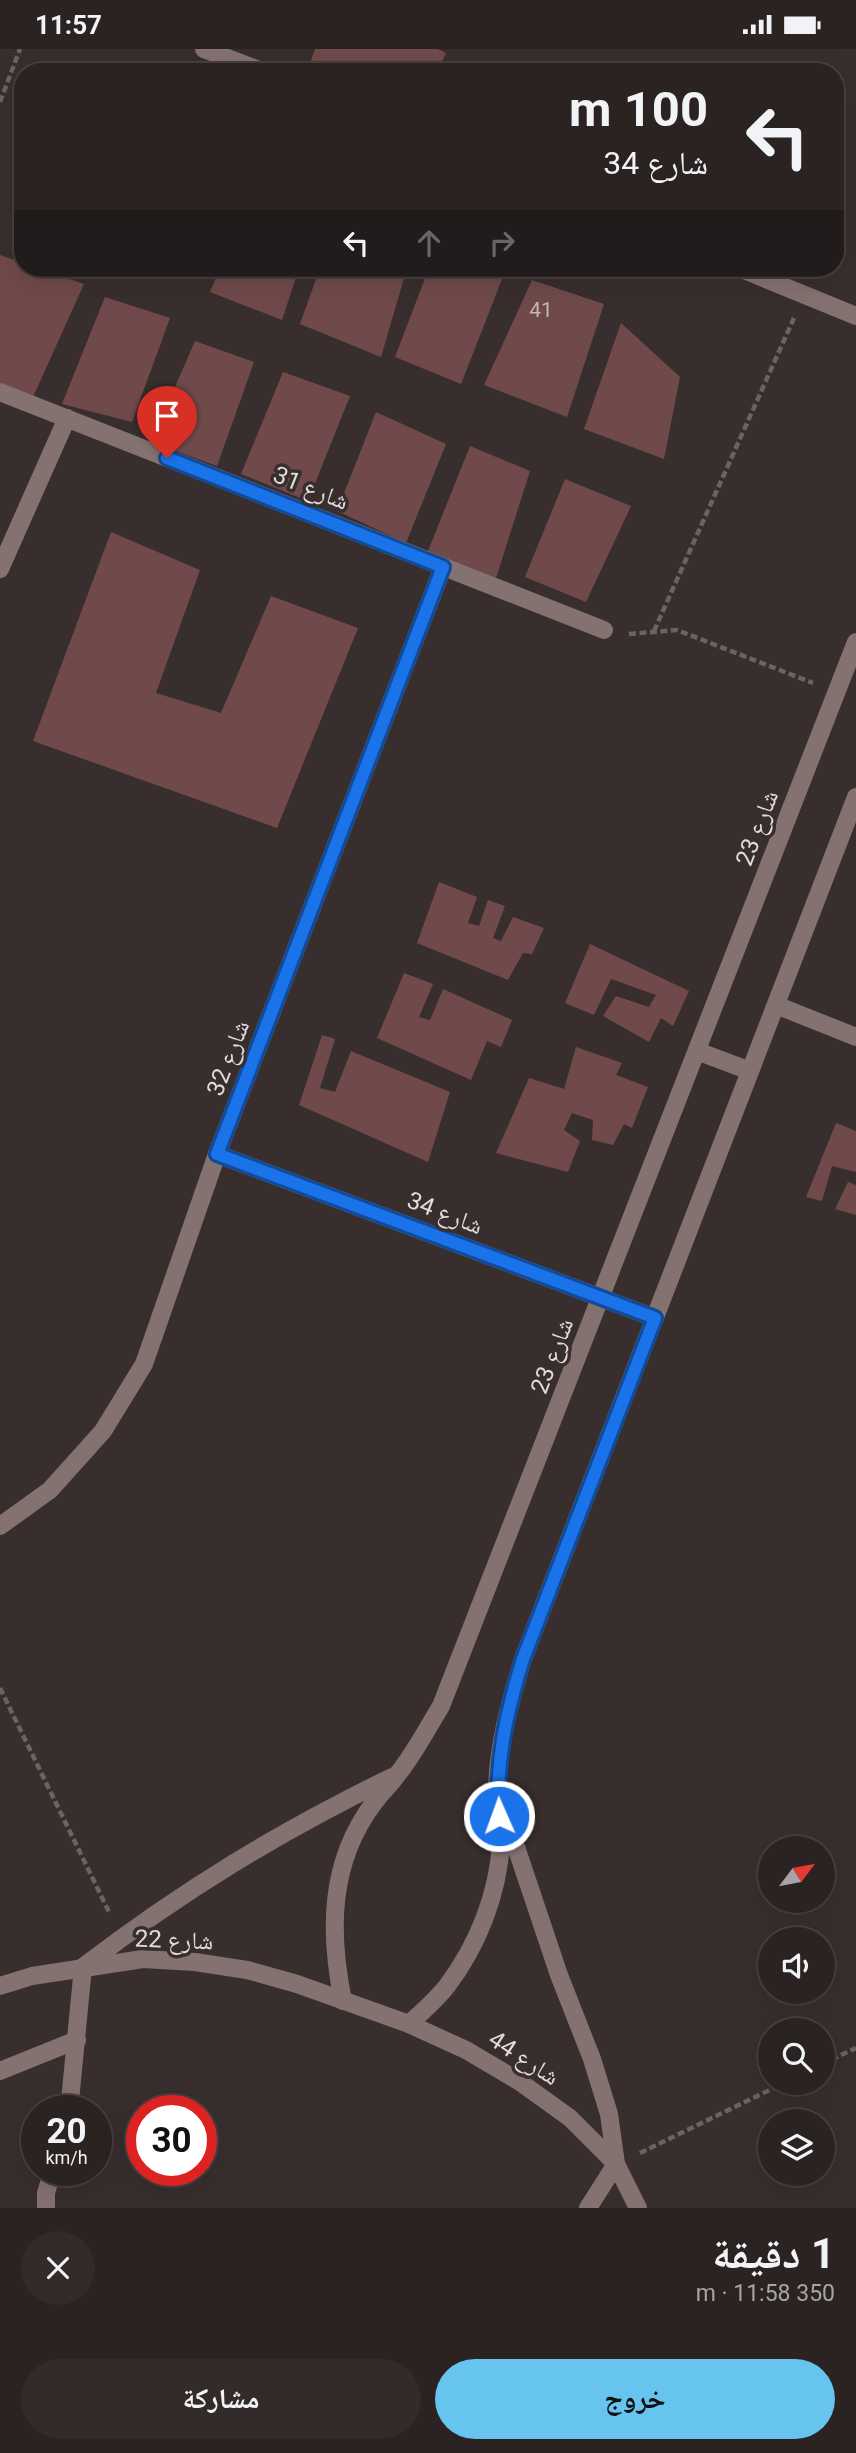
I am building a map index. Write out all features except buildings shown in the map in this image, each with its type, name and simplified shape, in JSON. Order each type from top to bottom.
[{"type":"street","points":[[204,49],[232,53],[249,63]]},
{"type":"street","points":[[760,277],[856,316]]},
{"type":"street","name":"شارع 31","points":[[0,392],[604,630]]},
{"type":"street","points":[[0,569],[67,418]]},
{"type":"street","name":"شارع 32","points":[[0,1526],[50,1490],[103,1431],[144,1364],[217,1154],[443,567]]},
{"type":"street","name":"شارع 23","points":[[343,2001],[336,1963],[333,1922],[339,1881],[352,1841],[372,1805],[398,1774],[441,1706],[856,642]]},
{"type":"street","points":[[409,2024],[446,1987],[475,1943],[489,1906],[501,1843],[497,1790],[504,1735],[510,1702],[523,1659],[856,797]]},
{"type":"street","points":[[776,1005],[856,1037]]},
{"type":"street","points":[[697,1051],[750,1071]]},
{"type":"street","name":"شارع 34","points":[[217,1154],[655,1318]]},
{"type":"street","points":[[71,2095],[83,1967],[174,1900],[250,1851],[398,1774]]},
{"type":"street","points":[[497,1790],[559,1975],[593,2059],[609,2114],[616,2164],[588,2208]]},
{"type":"street","name":"شارع 22","points":[[0,1986],[32,1976],[144,1959],[195,1962],[247,1970],[343,2001]]},
{"type":"street","name":"شارع 44","points":[[343,2001],[409,2024],[466,2050],[520,2082],[570,2118],[616,2164],[638,2208]]},
{"type":"street","points":[[0,2071],[77,2039]]},
{"type":"street","points":[[46,2208],[48,2186]]},
{"type":"path","points":[[0,102],[14,65]]},
{"type":"path","points":[[654,631],[805,295]]},
{"type":"path","points":[[604,630],[631,634],[677,630],[836,692]]},
{"type":"path","points":[[0,1688],[122,1937]]},
{"type":"path","points":[[835,2058],[856,2048]]},
{"type":"path","points":[[616,2164],[759,2095]]},
{"type":"route","points":[[167,458],[443,567],[217,1154],[655,1318],[523,1659],[510,1702],[502,1745],[497,1790],[499,1816]]}]
